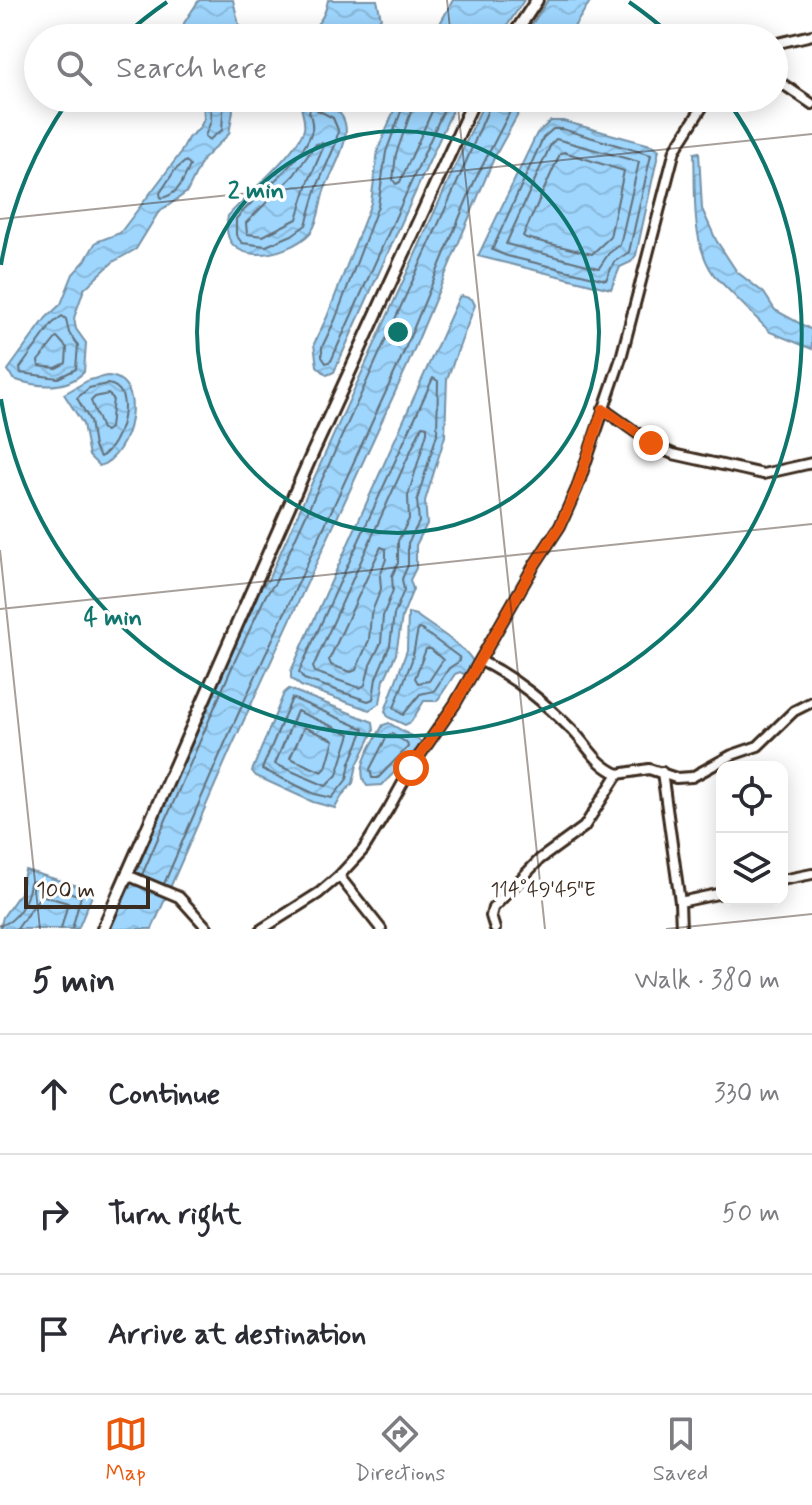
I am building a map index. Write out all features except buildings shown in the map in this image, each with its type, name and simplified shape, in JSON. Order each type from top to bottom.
[{"type":"street","points":[[521,24],[537,0]]},
{"type":"street","points":[[788,41],[812,35]]},
{"type":"street","points":[[788,88],[812,104]]},
{"type":"street","points":[[103,929],[244,608],[469,112]]},
{"type":"street","points":[[262,929],[307,902],[339,876],[363,850],[411,768],[481,661],[567,512],[636,309],[675,150],[698,112]]},
{"type":"street","points":[[603,409],[657,447],[673,454],[763,474],[812,463]]},
{"type":"street","points":[[481,661],[523,685],[575,734],[599,762],[618,774],[649,769],[684,778],[703,772],[732,755],[758,746],[794,711],[812,702]]},
{"type":"street","points":[[662,772],[681,929]]},
{"type":"street","points":[[495,929],[491,916],[493,908],[540,859],[584,827],[618,774]]},
{"type":"street","points":[[788,879],[812,874]]},
{"type":"street","points":[[128,876],[179,897],[208,929]]},
{"type":"street","points":[[339,876],[381,929]]},
{"type":"street","points":[[680,902],[716,894]]},
{"type":"water","points":[[199,0],[233,0],[239,24],[184,24]]},
{"type":"water","points":[[328,0],[377,0],[381,18],[374,24],[317,24],[325,12]]},
{"type":"water","points":[[453,0],[524,0],[508,24],[440,24]]},
{"type":"water","points":[[548,0],[591,0],[576,24],[532,24]]},
{"type":"water","points":[[204,112],[233,112],[229,134],[203,159],[187,192],[158,213],[136,249],[113,262],[84,289],[74,318],[76,329],[86,343],[84,372],[68,382],[50,386],[13,379],[8,370],[46,318],[61,304],[73,274],[96,242],[120,233],[204,119]]},
{"type":"water","points":[[302,112],[338,112],[345,125],[343,148],[324,191],[316,223],[311,232],[287,248],[272,253],[243,252],[233,245],[227,233],[228,216],[292,150],[304,129]]},
{"type":"water","points":[[393,112],[452,112],[334,372],[327,375],[317,366],[314,344],[371,203],[378,150]]},
{"type":"water","points":[[480,112],[519,112],[494,158],[408,364],[232,746],[152,929],[109,929],[259,590],[268,580]]},
{"type":"water","points":[[551,121],[563,121],[659,150],[636,255],[631,262],[620,267],[611,289],[478,256],[537,133]]},
{"type":"water","points":[[699,152],[702,209],[716,240],[737,272],[764,293],[775,310],[812,330],[812,349],[770,332],[714,275],[706,262],[696,216],[694,153]]},
{"type":"water","points":[[462,296],[472,299],[475,305],[447,379],[445,436],[425,501],[427,524],[416,545],[416,568],[410,580],[413,589],[402,617],[396,654],[384,680],[380,703],[369,710],[301,686],[291,678],[291,671]]},
{"type":"water","points":[[107,376],[120,380],[128,389],[132,403],[131,418],[120,448],[111,460],[99,466],[89,456],[83,424],[64,394],[89,380]]},
{"type":"water","points":[[408,613],[416,615],[458,645],[474,664],[466,675],[460,672],[455,674],[437,701],[424,701],[411,722],[405,725],[388,717],[385,711],[407,650]]},
{"type":"water","points":[[289,689],[373,722],[374,730],[357,765],[353,783],[335,808],[313,802],[256,776],[252,771],[284,693]]},
{"type":"water","points":[[389,723],[420,741],[421,745],[382,785],[367,786],[362,771],[366,755],[383,725]]},
{"type":"water","points":[[25,870],[94,891],[78,929],[0,929],[3,917],[20,893]]},
{"type":"route","points":[[411,768],[455,704],[560,526],[577,488],[603,409],[651,443]]}]
